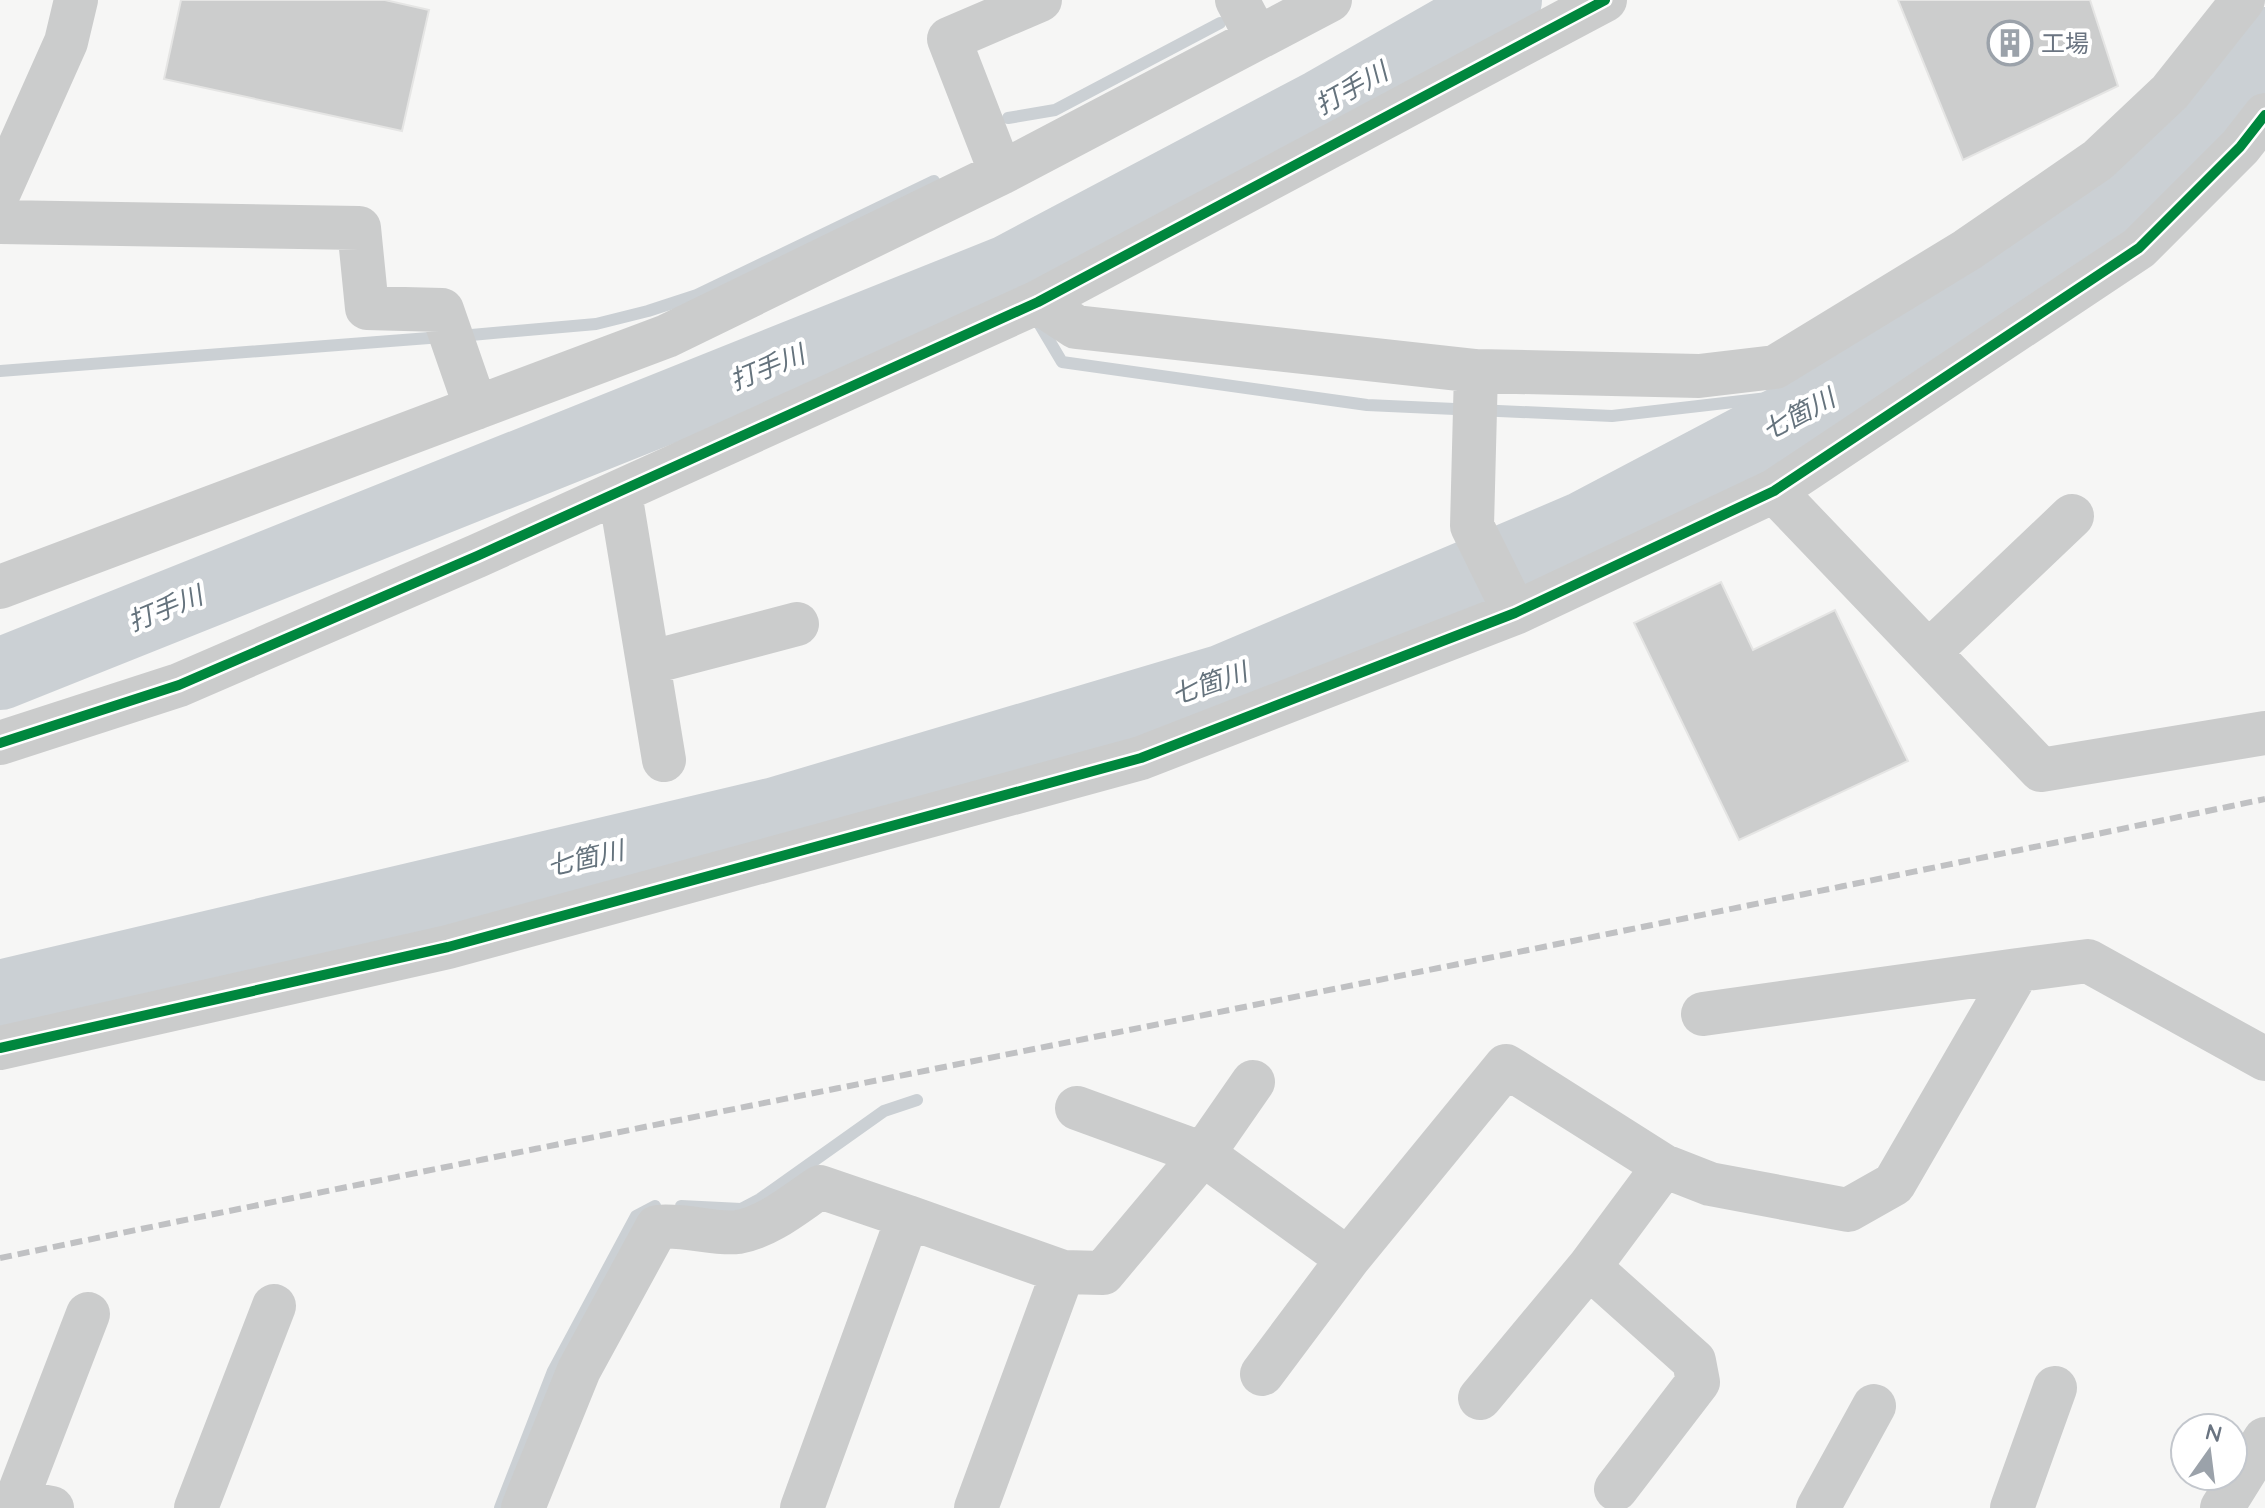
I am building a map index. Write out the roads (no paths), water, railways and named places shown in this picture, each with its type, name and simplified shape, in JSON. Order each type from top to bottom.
[{"type":"street","points":[[0,190],[66,42],[76,0]]},
{"type":"street","points":[[1001,173],[949,39],[1040,0]]},
{"type":"street","points":[[1237,0],[1257,38]]},
{"type":"street","points":[[0,587],[667,336],[1001,173],[1330,0]]},
{"type":"street","points":[[0,743],[179,685],[620,493],[1038,302],[1605,0]]},
{"type":"street","points":[[1038,302],[1076,327],[1476,371],[1699,376],[1775,367],[1967,250],[2098,160],[2170,92],[2243,0]]},
{"type":"street","points":[[0,1048],[448,947],[1141,758],[1515,613],[1774,491],[2139,248],[2240,147],[2265,115]]},
{"type":"street","points":[[0,222],[359,228],[367,308],[442,310],[476,408]]},
{"type":"street","points":[[1476,371],[1472,526],[1515,613]]},
{"type":"street","points":[[1774,491],[2041,770],[2265,733]]},
{"type":"street","points":[[620,493],[664,760]]},
{"type":"street","points":[[1929,652],[2072,516]]},
{"type":"street","points":[[648,663],[797,624]]},
{"type":"street","points":[[1703,1014],[2088,961],[2265,1059]]},
{"type":"street","points":[[1262,1374],[1348,1259],[1506,1066],[1664,1166],[1710,1184],[1848,1210],[1894,1184],[2018,970]]},
{"type":"street","points":[[523,1508],[579,1370],[657,1227],[679,1225],[737,1232],[774,1217],[820,1187],[1063,1272],[1103,1273],[1203,1154],[1253,1082]]},
{"type":"street","points":[[1077,1108],[1203,1154],[1348,1259]]},
{"type":"street","points":[[1480,1398],[1589,1267],[1664,1166]]},
{"type":"street","points":[[802,1508],[908,1217]]},
{"type":"street","points":[[1589,1267],[1694,1361],[1698,1382],[1616,1489]]},
{"type":"street","points":[[976,1508],[1063,1272]]},
{"type":"street","points":[[196,1508],[274,1306]]},
{"type":"street","points":[[52,1508],[16,1501],[88,1314]]},
{"type":"street","points":[[2012,1508],[2055,1388]]},
{"type":"street","points":[[1818,1508],[1874,1406]]},
{"type":"street","points":[[2222,1508],[2265,1439]]},
{"type":"waterway","name":"打手川","points":[[0,674],[1008,271],[1322,105],[1506,0]]},
{"type":"waterway","points":[[1008,118],[1055,110],[1220,23]]},
{"type":"waterway","name":"七箇川","points":[[0,996],[776,813],[1224,680],[1582,528],[1846,389],[2123,197],[2202,122],[2265,43]]},
{"type":"waterway","points":[[460,336],[596,324],[697,295],[934,181]]},
{"type":"waterway","points":[[1008,271],[1026,301]]},
{"type":"waterway","points":[[1037,320],[1062,362],[1367,405],[1612,416],[1846,389]]},
{"type":"waterway","points":[[0,371],[442,337]]},
{"type":"waterway","points":[[681,1206],[741,1209],[760,1199],[884,1111],[917,1100]]},
{"type":"waterway","points":[[500,1508],[553,1371],[636,1216],[655,1206]]},
{"type":"railway","points":[[0,1258],[2265,799]]},
{"type":"place","name":"工場","points":[[2010,43]]}]
